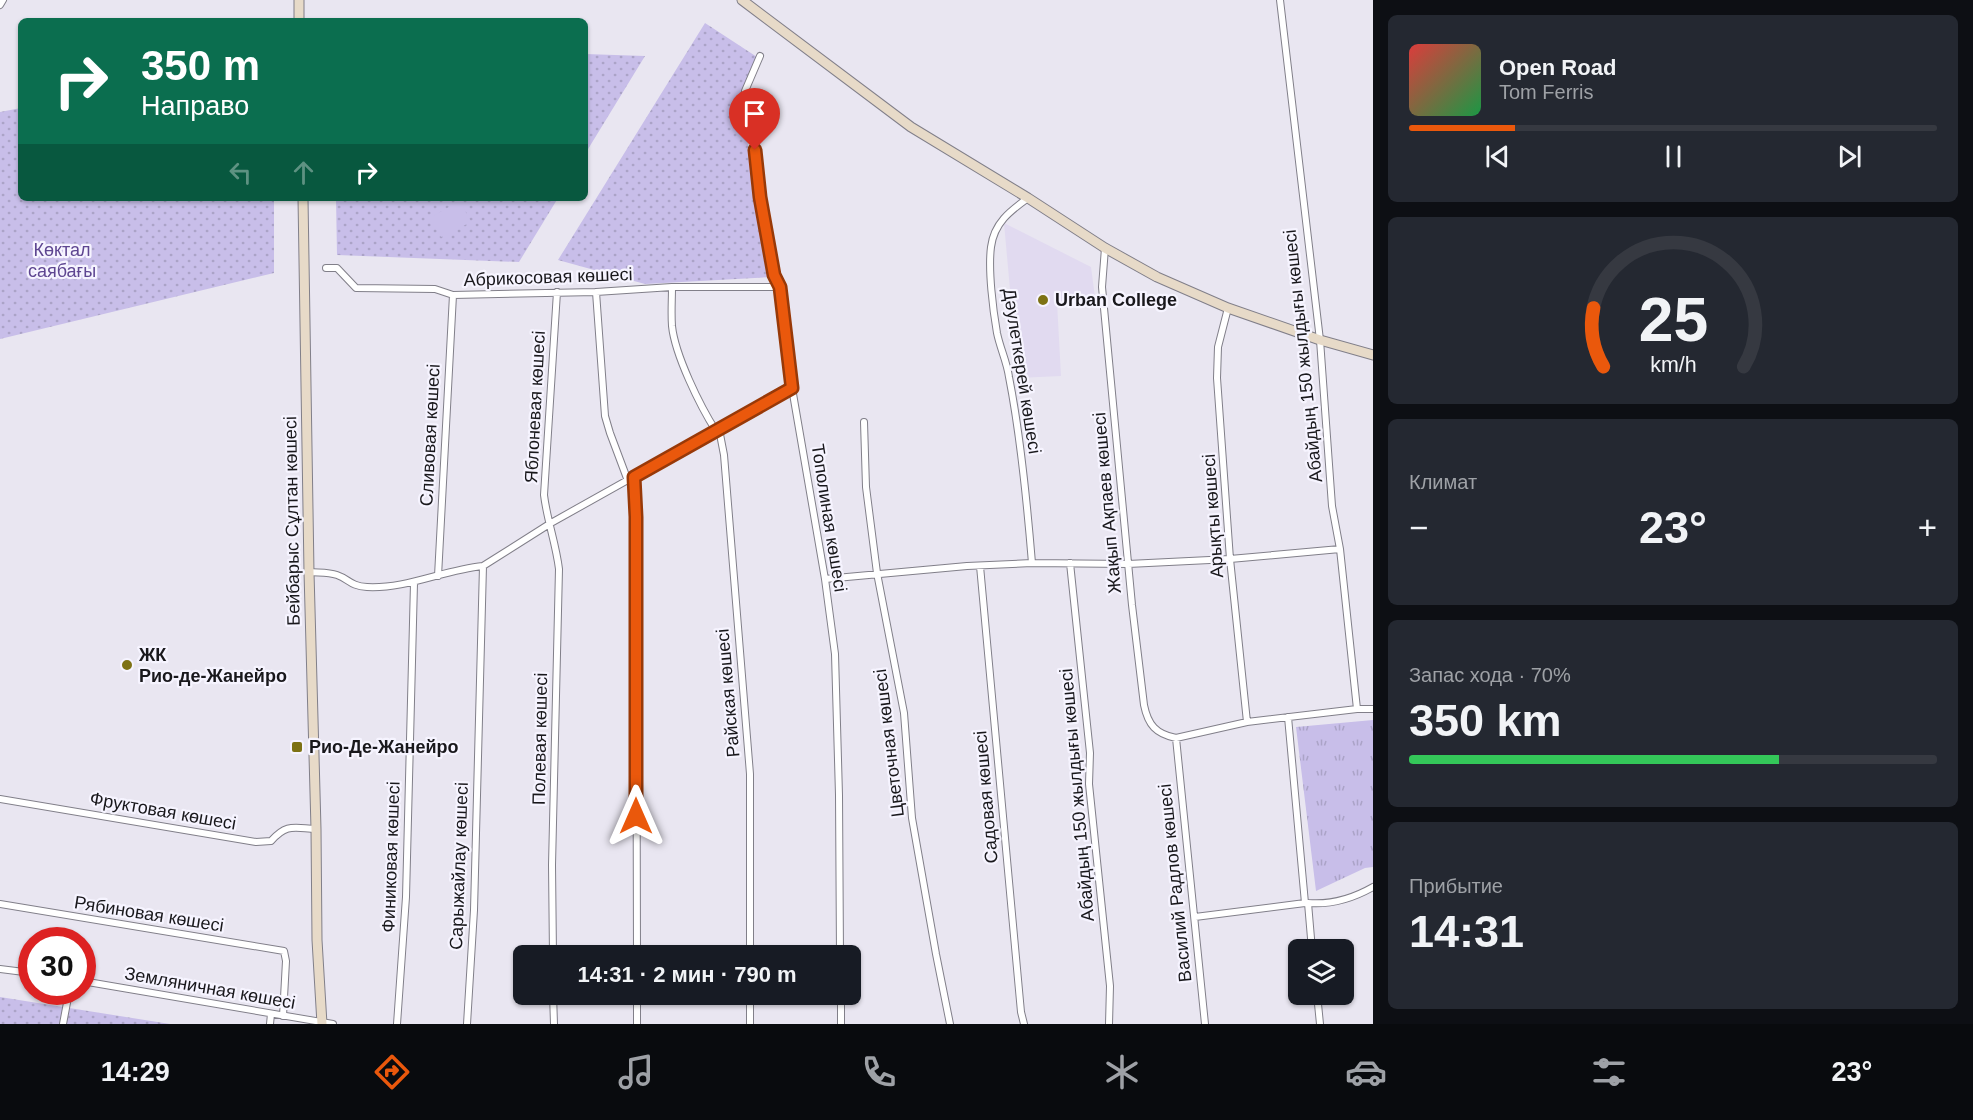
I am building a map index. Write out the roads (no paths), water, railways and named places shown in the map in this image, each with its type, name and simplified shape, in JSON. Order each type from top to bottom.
[{"type":"street","points":[[0,5],[3,0]]},
{"type":"street","points":[[299,0],[299,18]]},
{"type":"street","points":[[742,0],[911,127],[1105,248],[1157,276],[1228,308],[1320,340],[1373,355]]},
{"type":"street","name":"Абайдың 150 жылдығы көшесі","points":[[1280,0],[1320,340],[1332,506],[1340,549],[1357,709]]},
{"type":"street","name":"Тополиная көшесі","points":[[760,56],[745,91],[752,127],[760,197],[774,275],[780,287],[792,388],[825,579],[835,654],[840,945]]},
{"type":"street","name":"Дәулеткерей көшесі","points":[[1028,198],[1006,213],[996,227],[991,245],[991,268],[997,334],[1009,376],[1016,422],[1032,563]]},
{"type":"street","name":"Бейбарыс Сұлтан көшесі","points":[[303,201],[317,940],[322,1023]]},
{"type":"street","name":"Жақып Ақпаев көшесі","points":[[1105,248],[1102,286],[1128,564],[1146,717],[1158,732],[1176,738]]},
{"type":"street","name":"Абрикосовая көшесі","points":[[326,268],[337,268],[356,288],[435,289],[453,295],[596,292],[672,287],[780,287]]},
{"type":"street","name":"Райская көшесі","points":[[672,287],[672,325],[675,340],[708,418],[718,430],[725,467],[750,774],[750,945]]},
{"type":"street","name":"Яблоневая көшесі","points":[[550,523],[544,495],[557,292]]},
{"type":"street","points":[[596,292],[606,416],[610,433],[631,479],[636,517],[637,945]]},
{"type":"street","name":"Сливовая көшесі","points":[[438,576],[453,295]]},
{"type":"street","name":"Арықты көшесі","points":[[1228,308],[1218,347],[1217,378],[1230,559],[1247,722]]},
{"type":"street","points":[[309,572],[335,574],[350,584],[367,587],[414,583],[483,566],[550,523],[792,388]]},
{"type":"street","name":"Цветочная көшесі","points":[[864,422],[866,487],[877,573],[904,713],[912,818],[950,1024]]},
{"type":"street","name":"Полевая көшесі","points":[[550,523],[559,569],[552,854],[553,945]]},
{"type":"street","points":[[825,579],[980,566],[1032,563],[1128,564],[1230,559],[1340,549]]},
{"type":"street","name":"Абайдың 150 жылдығы көшесі","points":[[1070,563],[1090,753],[1089,784],[1110,986],[1109,1024]]},
{"type":"street","name":"Сарыжайлау көшесі","points":[[467,1024],[474,910],[483,566]]},
{"type":"street","name":"Садовая көшесі","points":[[980,566],[1021,1012],[1024,1024]]},
{"type":"street","name":"Финиковая көшесі","points":[[397,1024],[406,897],[414,583]]},
{"type":"street","points":[[1176,738],[1247,722],[1373,709]]},
{"type":"street","points":[[1288,717],[1311,939]]},
{"type":"street","name":"Василий Радлов көшесі","points":[[1176,738],[1205,1024]]},
{"type":"street","name":"Фруктовая көшесі","points":[[0,799],[256,842],[271,841],[280,831],[287,828],[316,829]]},
{"type":"street","points":[[1195,917],[1306,903],[1333,903],[1351,898],[1373,887]]},
{"type":"street","name":"Рябиновая көшесі","points":[[0,904],[284,951],[286,961],[282,1016]]},
{"type":"street","points":[[0,969],[18,971]]},
{"type":"street","name":"Земляничная көшесі","points":[[96,983],[333,1024]]},
{"type":"street","points":[[63,1024],[67,1005]]},
{"type":"street","points":[[553,1005],[554,1024]]},
{"type":"street","points":[[637,1005],[637,1024]]},
{"type":"street","points":[[750,1005],[750,1024]]},
{"type":"street","points":[[841,1005],[842,1024]]},
{"type":"street","points":[[1318,1005],[1320,1024]]},
{"type":"street","points":[[270,1024],[271,1014]]},
{"type":"place","name":"Urban College","points":[[1043,300]]},
{"type":"place","name":"ЖК Рио-де-Жанейро","points":[[127,665]]},
{"type":"place","name":"Рио-Де-Жанейро","points":[[297,747]]},
{"type":"park label","name":"Көктал саябағы","points":[[62,260]]}]
